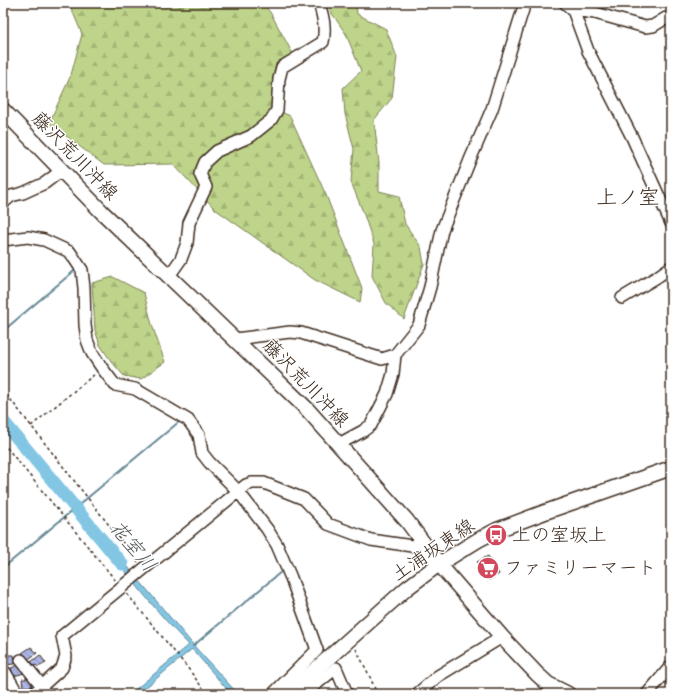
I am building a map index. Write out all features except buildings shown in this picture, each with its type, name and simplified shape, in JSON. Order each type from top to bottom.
[{"type":"main road","name":"藤沢荒川沖線","points":[[3,110],[102,212],[306,408],[407,521],[439,564],[502,637],[548,684],[568,694]]},
{"type":"main road","name":"土浦坂東線","points":[[288,694],[407,588],[439,564],[497,530],[671,468]]},
{"type":"street","points":[[169,276],[181,259],[187,243],[188,223],[206,187],[200,174],[205,162],[217,151],[251,136],[271,120],[277,110],[279,79],[282,66],[322,42],[325,32],[319,3]]},
{"type":"street","points":[[235,339],[290,332],[301,333],[382,360],[395,355],[419,325],[430,287],[442,230],[492,109],[525,3]]},
{"type":"street","points":[[569,7],[646,27],[653,26],[666,18],[671,20]]},
{"type":"street","points":[[569,7],[588,51],[632,137],[671,223]]},
{"type":"street","points":[[3,203],[11,196],[23,193],[45,183],[62,170]]},
{"type":"street","points":[[3,240],[28,237],[44,240],[70,252],[82,270],[87,340],[92,353],[102,368],[115,385],[135,389],[188,420],[199,435],[202,453],[238,491],[267,529],[277,545],[291,578],[317,650],[273,694]]},
{"type":"street","points":[[622,298],[671,267]]},
{"type":"street","points":[[339,444],[371,425],[387,394],[393,374],[395,355]]},
{"type":"street","points":[[33,694],[62,668],[65,662],[66,656],[62,636],[246,485],[252,483],[264,483],[304,499],[328,524],[371,540],[412,546],[424,542]]},
{"type":"street","points":[[417,694],[438,676],[502,637]]},
{"type":"street","points":[[21,660],[42,686]]},
{"type":"street","points":[[647,694],[671,666]]},
{"type":"street","points":[[304,694],[336,668],[347,694]]},
{"type":"street","points":[[5,672],[18,694]]},
{"type":"path","points":[[31,426],[102,368]]},
{"type":"path","points":[[3,390],[142,569]]},
{"type":"path","points":[[3,443],[67,520]]},
{"type":"path","points":[[350,639],[370,677],[377,694]]},
{"type":"path","points":[[177,654],[207,694]]},
{"type":"green space","points":[[69,3],[262,3],[270,12],[294,56],[282,67],[277,110],[290,116],[326,195],[362,288],[360,302],[315,280],[215,209],[173,164],[104,165],[49,123],[71,75],[82,34]]},
{"type":"green space","points":[[329,3],[356,3],[357,14],[386,29],[397,57],[392,98],[374,120],[379,163],[379,191],[399,196],[405,224],[421,247],[424,264],[404,319],[386,303],[372,276],[374,244],[351,182],[354,149],[345,114],[343,88],[361,71],[346,34],[331,12]]},
{"type":"green space","points":[[113,277],[144,293],[152,325],[165,362],[141,379],[124,376],[100,345],[95,330],[92,283]]},
{"type":"water","points":[[113,549],[195,647],[238,694],[231,694],[192,649],[138,694],[130,694],[189,645],[158,611],[110,552]]},
{"type":"waterway","points":[[3,331],[74,271]]},
{"type":"waterway","name":"花室川","points":[[3,421],[122,564]]},
{"type":"waterway","points":[[3,568],[180,421]]},
{"type":"waterway","points":[[193,646],[282,571]]},
{"type":"place","name":"上の室坂上","points":[[496,535]]},
{"type":"place","name":"ファミリーマート","points":[[488,568]]},
{"type":"district","name":"上ノ室","points":[[628,197]]}]
